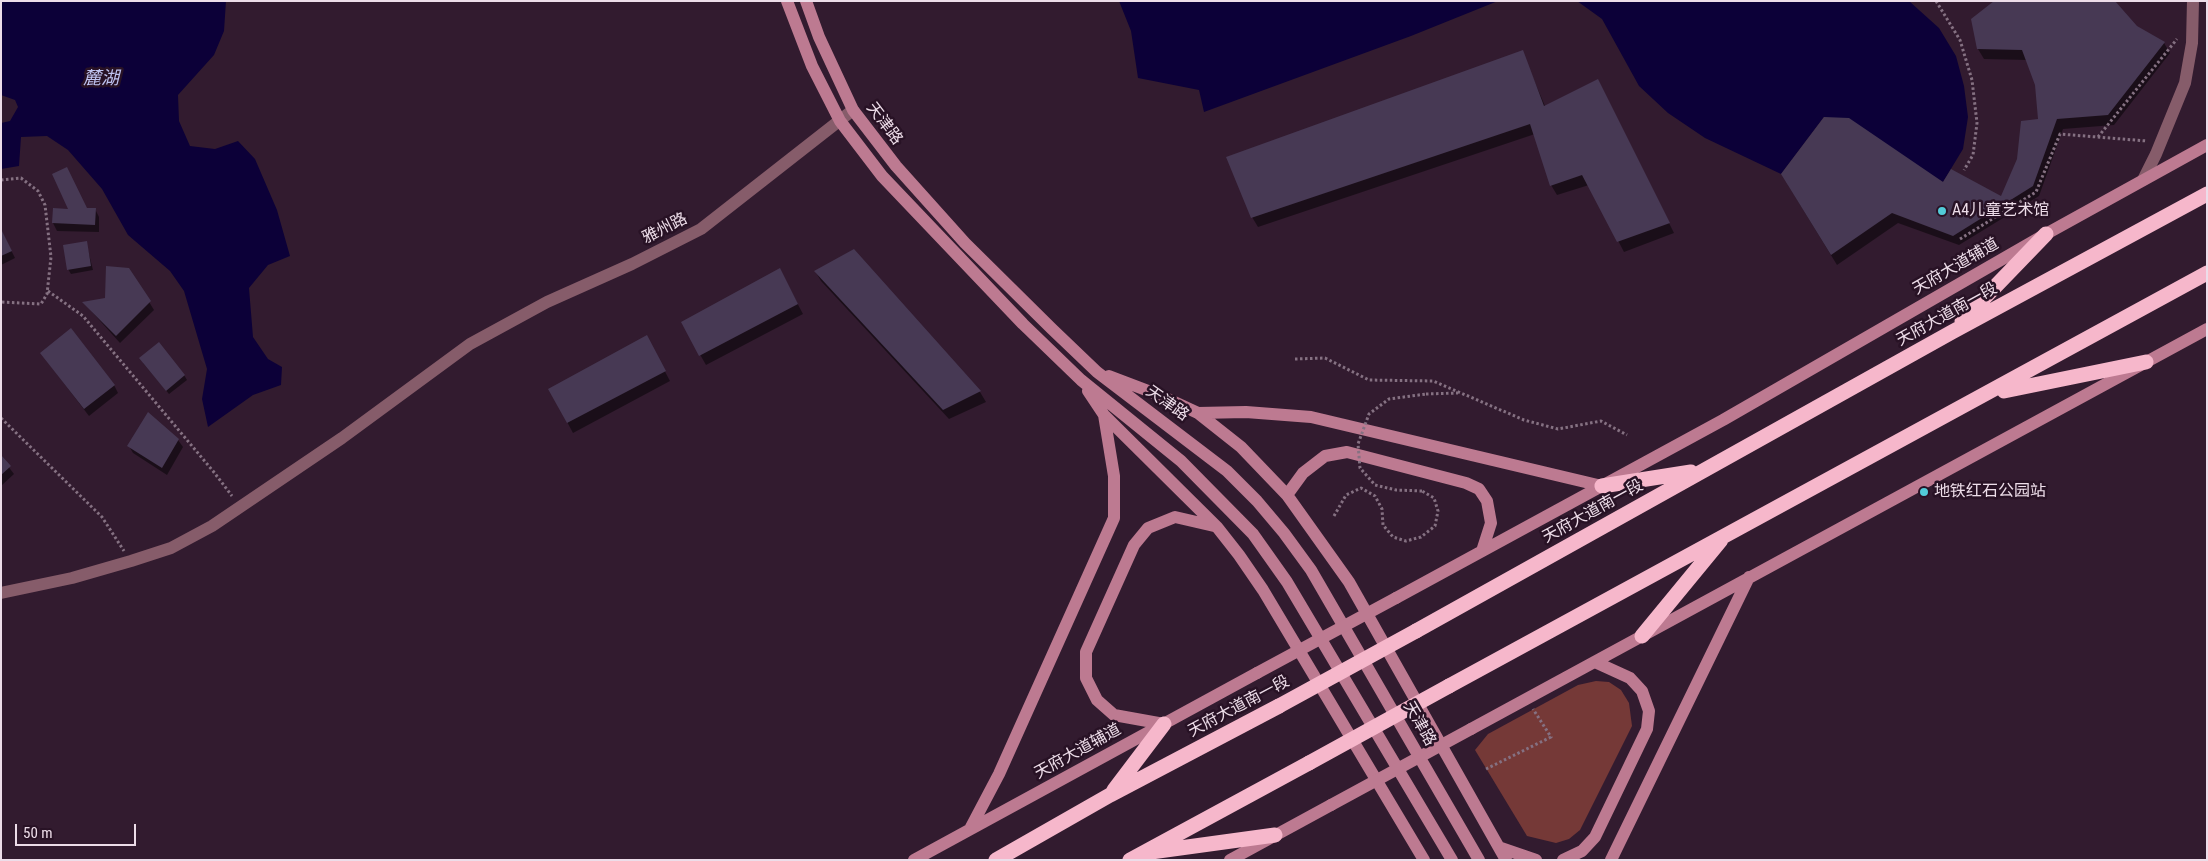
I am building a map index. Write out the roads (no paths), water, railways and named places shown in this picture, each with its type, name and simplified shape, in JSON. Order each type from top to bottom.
[{"type":"highway","name":"天府大道南一段","points":[[996,860],[1110,795],[1416,631],[1702,470],[2207,194]]},
{"type":"highway","points":[[1952,332],[2046,234]]},
{"type":"highway","points":[[1136,857],[2207,273]]},
{"type":"highway","points":[[1987,394],[2146,362]]},
{"type":"highway","points":[[1602,486],[1702,470]]},
{"type":"highway","points":[[1642,636],[1726,534]]},
{"type":"highway","points":[[1110,795],[1164,724]]},
{"type":"highway","points":[[1136,857],[1275,835]]},
{"type":"street","name":"天津路","points":[[787,1],[812,66],[840,121],[882,176],[1081,380],[1181,461],[1253,534],[1287,582],[1452,860]]},
{"type":"street","name":"天津路","points":[[806,1],[819,37],[853,110],[896,166],[953,229],[1097,372],[1227,471],[1257,501],[1284,533],[1311,570],[1480,860]]},
{"type":"street","points":[[2143,180],[2156,154],[2185,83],[2192,43],[2193,1]]},
{"type":"street","name":"雅州路","points":[[1,594],[72,578],[172,548],[241,508],[342,438],[470,344],[548,302],[632,264],[701,229],[853,110]]},
{"type":"street","name":"天府大道辅道","points":[[914,860],[1723,420],[2046,234],[2207,146]]},
{"type":"street","points":[[1233,859],[2207,329]]},
{"type":"street","points":[[1097,372],[1159,395],[1198,413],[1241,447],[1287,495],[1349,582],[1504,854],[1536,860]]},
{"type":"street","points":[[1081,380],[1104,415],[1217,527],[1263,590],[1424,860]]},
{"type":"street","points":[[1198,413],[1246,412],[1311,417],[1602,486]]},
{"type":"street","points":[[970,829],[999,774],[1114,518],[1114,476],[1104,415]]},
{"type":"street","points":[[1287,495],[1303,473],[1325,456],[1346,452],[1466,483],[1479,489],[1487,501],[1491,523],[1482,551]]},
{"type":"street","points":[[1164,724],[1114,715],[1097,700],[1086,678],[1086,652],[1134,545],[1148,528],[1175,517],[1217,527]]},
{"type":"street","points":[[1611,860],[1749,577]]},
{"type":"street","points":[[1564,860],[1582,851],[1595,837],[1647,729],[1649,711],[1642,691],[1630,678],[1595,662]]},
{"type":"water","name":"麓湖","points":[[1,1],[226,1],[224,31],[214,55],[178,95],[179,121],[190,146],[215,149],[238,141],[255,159],[277,210],[290,256],[268,265],[249,288],[253,337],[268,359],[282,367],[281,385],[253,395],[208,427],[202,399],[207,369],[184,291],[170,271],[128,235],[102,189],[68,150],[47,136],[21,137],[19,166],[1,169],[1,123],[10,121],[18,107],[15,100],[1,95]]},
{"type":"water","points":[[1119,1],[1498,1],[1411,36],[1204,112],[1199,90],[1138,78],[1131,31]]},
{"type":"water","points":[[1577,1],[1909,1],[1939,28],[1956,56],[1964,86],[1968,117],[1963,149],[1943,182],[1824,117],[1781,174],[1705,138],[1668,113],[1639,86],[1602,19]]},
{"type":"place","name":"A4儿童艺术馆","points":[[1942,211]]},
{"type":"place","name":"地铁红石公园站","points":[[1924,492]]}]
